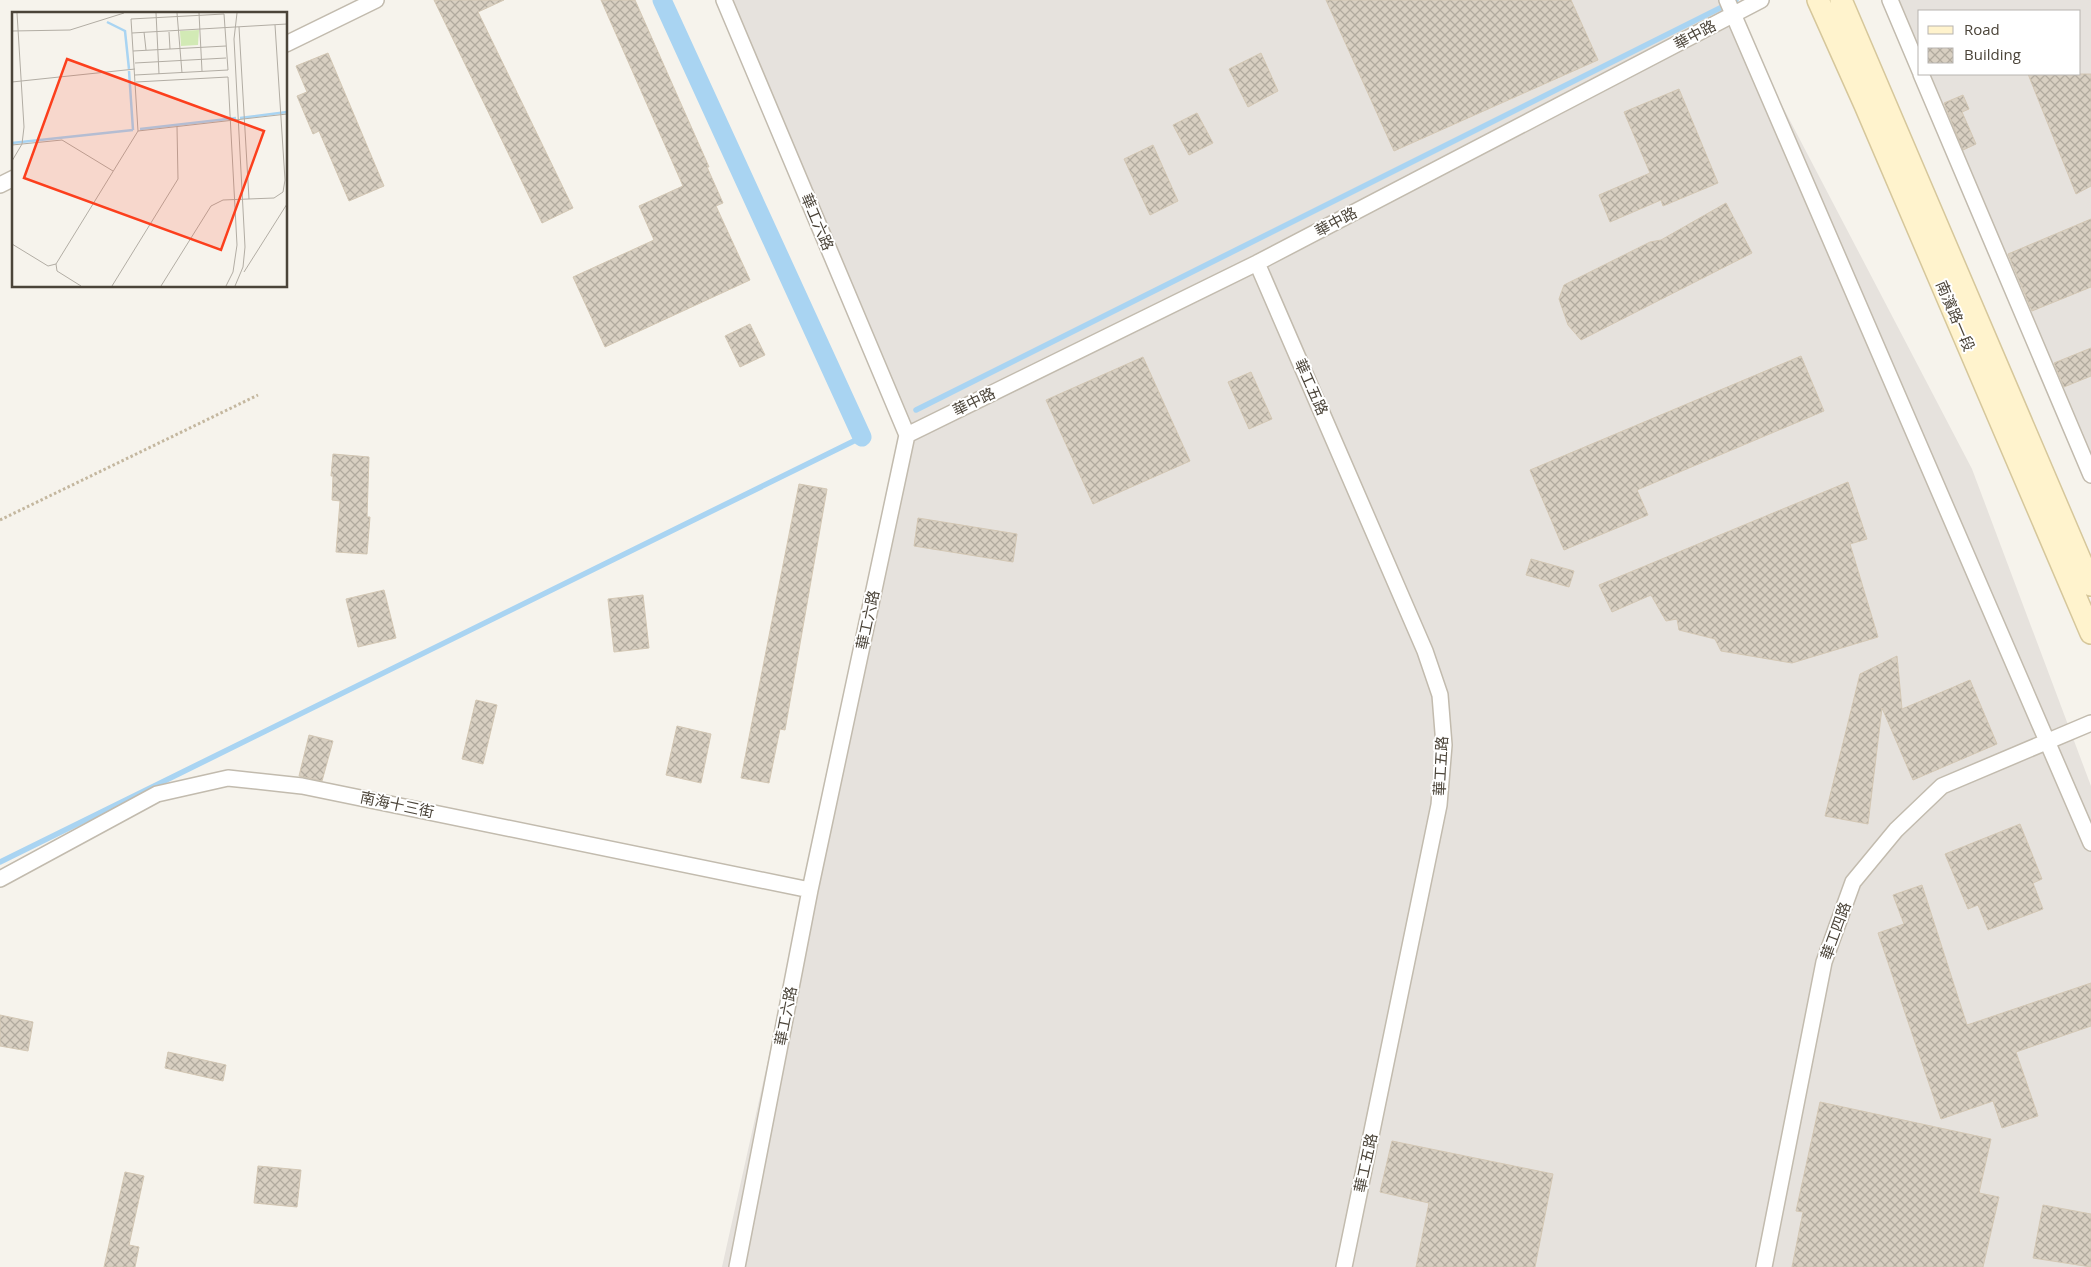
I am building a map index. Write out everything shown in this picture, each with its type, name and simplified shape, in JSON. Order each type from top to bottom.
[{"type":"main road","name":"南濱路一段","points":[[1818,0],[1865,105],[2091,633]]},
{"type":"main road","name":"南濱路一段","points":[[1841,0],[2091,585]]},
{"type":"street","points":[[288,43],[376,0]]},
{"type":"street","name":"華工六路","points":[[724,0],[907,435],[810,890],[737,1267]]},
{"type":"street","points":[[1727,0],[2091,842]]},
{"type":"street","name":"華中路","points":[[907,435],[1257,263],[1761,0]]},
{"type":"street","points":[[1890,0],[1918,68]]},
{"type":"street","points":[[1921,75],[2091,475]]},
{"type":"street","points":[[0,185],[12,179]]},
{"type":"street","name":"華工五路","points":[[1257,263],[1426,651],[1440,695],[1444,745],[1439,805],[1344,1267]]},
{"type":"street","name":"華工四路","points":[[1764,1267],[1824,962],[1853,882],[1896,830],[1942,786],[2091,724]]},
{"type":"street","name":"南海十三街","points":[[0,879],[158,794],[228,778],[302,786],[810,890]]},
{"type":"path","points":[[0,520],[258,395]]},
{"type":"shaded area","points":[[724,0],[1727,0],[1972,469],[2091,786],[2091,1267],[722,1267],[907,435]]},
{"type":"shaded area","points":[[1892,0],[2091,0],[2091,464],[1924,75],[2081,75],[2081,10],[1918,10],[1918,58]]},
{"type":"building","points":[[434,0],[504,0],[478,12],[573,208],[542,223]]},
{"type":"building","points":[[601,0],[635,0],[709,167],[707,167],[723,203],[716,206],[750,280],[605,347],[573,277],[654,240],[639,206],[683,186]]},
{"type":"building","points":[[1326,0],[1571,0],[1598,60],[1394,151]]},
{"type":"building","points":[[328,53],[384,186],[349,201],[319,131],[313,134],[297,96],[307,92],[296,66]]},
{"type":"building","points":[[1261,53],[1278,91],[1248,107],[1229,69]]},
{"type":"building","points":[[2091,74],[2091,186],[2076,194],[2028,75]]},
{"type":"building","points":[[1679,89],[1718,183],[1663,206],[1661,200],[1610,222],[1599,195],[1650,173],[1624,112]]},
{"type":"building","points":[[1963,95],[1969,109],[1962,112],[1976,144],[1963,150],[1944,103]]},
{"type":"building","points":[[1197,113],[1213,143],[1189,155],[1173,125]]},
{"type":"building","points":[[1153,145],[1178,201],[1150,215],[1124,159]]},
{"type":"building","points":[[1726,203],[1752,253],[1581,340],[1568,325],[1559,299],[1564,285],[1650,242],[1661,240]]},
{"type":"building","points":[[2091,219],[2091,287],[2032,311],[2008,254]]},
{"type":"building","points":[[750,324],[765,355],[740,367],[725,336]]},
{"type":"building","points":[[2091,348],[2091,376],[2064,387],[2054,363]]},
{"type":"building","points":[[1801,356],[1824,411],[1637,490],[1648,515],[1564,550],[1530,470]]},
{"type":"building","points":[[1143,357],[1190,461],[1093,504],[1046,400]]},
{"type":"building","points":[[1251,372],[1272,419],[1249,429],[1228,382]]},
{"type":"building","points":[[333,454],[369,457],[367,517],[370,517],[367,554],[336,552],[340,501],[332,500],[333,476],[331,476]]},
{"type":"building","points":[[1848,482],[1867,539],[1850,544],[1878,637],[1792,663],[1721,651],[1715,639],[1679,630],[1677,619],[1666,621],[1651,595],[1612,612],[1599,585]]},
{"type":"building","points":[[799,484],[827,489],[785,730],[780,729],[769,783],[741,778]]},
{"type":"building","points":[[918,518],[1017,534],[1013,562],[914,546]]},
{"type":"building","points":[[1531,559],[1574,571],[1569,587],[1526,575]]},
{"type":"building","points":[[384,590],[396,638],[358,647],[346,599]]},
{"type":"building","points":[[643,595],[649,648],[614,652],[608,599]]},
{"type":"building","points":[[1897,656],[1902,709],[1970,680],[1997,744],[1913,780],[1882,708],[1868,824],[1825,816],[1860,674]]},
{"type":"building","points":[[476,700],[497,705],[483,764],[462,759]]},
{"type":"building","points":[[677,726],[711,734],[701,783],[666,775]]},
{"type":"building","points":[[309,735],[333,741],[322,781],[299,776]]},
{"type":"building","points":[[2020,824],[2042,879],[2033,883],[2043,909],[1988,930],[1978,905],[1968,909],[1945,854]]},
{"type":"building","points":[[1922,885],[1967,1025],[2091,983],[2091,1026],[2016,1052],[2038,1116],[2002,1128],[1993,1101],[1941,1119],[1878,933],[1904,924],[1893,895]]},
{"type":"building","points":[[0,1015],[33,1022],[28,1051],[0,1046]]},
{"type":"building","points":[[168,1052],[226,1065],[223,1081],[165,1068]]},
{"type":"building","points":[[1820,1102],[1991,1139],[1979,1193],[1999,1197],[1983,1267],[1792,1267],[1803,1212],[1796,1211]]},
{"type":"building","points":[[1392,1141],[1553,1174],[1535,1267],[1416,1267],[1429,1203],[1380,1192]]},
{"type":"building","points":[[258,1166],[301,1170],[297,1207],[254,1203]]},
{"type":"building","points":[[125,1172],[144,1176],[129,1245],[139,1247],[135,1267],[104,1267]]},
{"type":"building","points":[[2043,1205],[2091,1214],[2091,1267],[2033,1258]]},
{"type":"waterway","points":[[662,0],[862,437]]},
{"type":"waterway","points":[[916,410],[1736,0]]},
{"type":"waterway","points":[[0,862],[862,437]]}]
